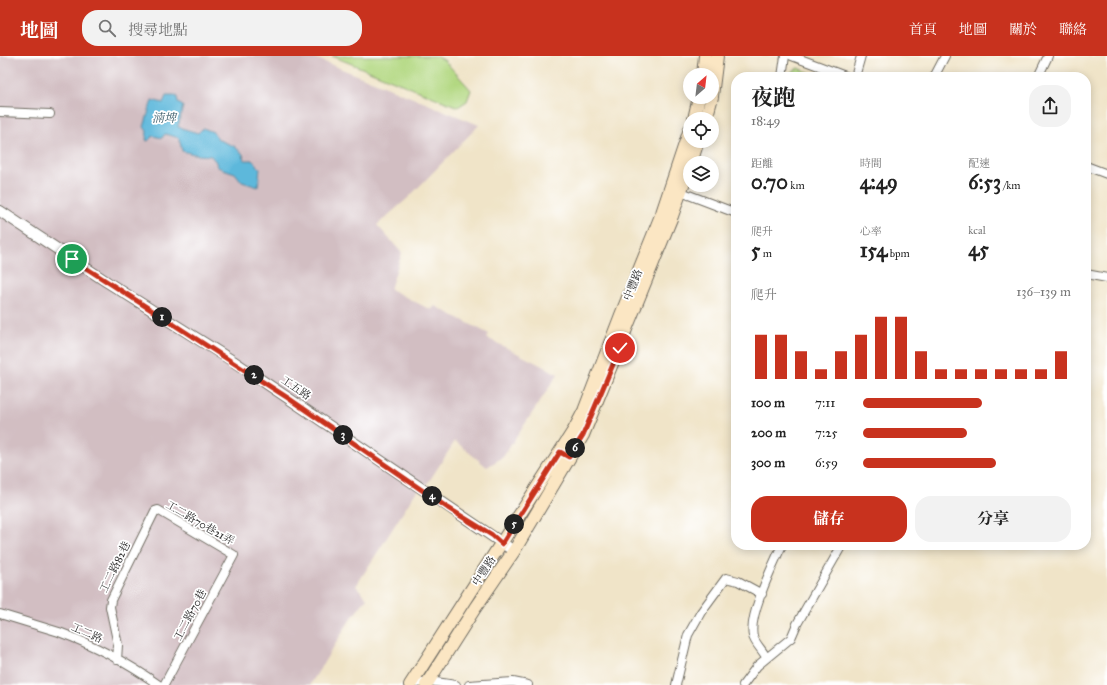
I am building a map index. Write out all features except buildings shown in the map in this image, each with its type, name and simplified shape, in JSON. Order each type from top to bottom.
[{"type":"main road","points":[[704,68],[705,56]]},
{"type":"main road","points":[[716,68],[717,56]]},
{"type":"main road","points":[[675,192],[686,148]]},
{"type":"main road","points":[[675,192],[683,177]]},
{"type":"main road","name":"中豐路","points":[[410,684],[502,544],[565,454],[583,435],[634,311],[675,192]]},
{"type":"main road","name":"中豐路","points":[[428,683],[475,608],[514,551],[565,454]]},
{"type":"street","points":[[783,72],[785,56]]},
{"type":"street","points":[[792,56],[835,72]]},
{"type":"street","points":[[856,72],[861,56]]},
{"type":"street","points":[[936,72],[944,56]]},
{"type":"street","points":[[1040,72],[1048,56]]},
{"type":"street","points":[[0,112],[50,114]]},
{"type":"street","points":[[1091,168],[1107,174]]},
{"type":"street","points":[[675,192],[731,211]]},
{"type":"street","name":"工五路","points":[[0,211],[107,282],[233,361],[514,551]]},
{"type":"street","points":[[1091,275],[1107,278]]},
{"type":"street","name":"工二路70巷21弄","points":[[155,511],[158,510],[234,555]]},
{"type":"street","name":"工二路82巷","points":[[117,660],[118,645],[110,607],[111,600],[155,511]]},
{"type":"street","points":[[766,657],[753,637],[753,623],[756,606],[780,550]]},
{"type":"street","points":[[742,685],[766,657],[791,638],[797,624],[839,550]]},
{"type":"street","name":"工二路70巷","points":[[164,685],[234,555]]},
{"type":"street","points":[[676,685],[688,635],[701,612],[726,578],[738,581],[762,594]]},
{"type":"street","name":"工二路","points":[[0,614],[60,633],[103,652],[160,685]]},
{"type":"street","points":[[469,685],[513,682],[528,685]]},
{"type":"street","points":[[410,684],[428,683],[456,685]]},
{"type":"shaded area","points":[[0,56],[310,56],[479,125],[408,198],[377,225],[402,253],[390,289],[431,310],[435,306],[489,334],[487,338],[558,374],[503,457],[487,467],[455,441],[426,486],[421,484],[356,586],[367,598],[350,620],[310,685],[0,685]]},
{"type":"green space","points":[[332,56],[436,56],[444,60],[471,90],[467,101],[458,107]]},
{"type":"green space","points":[[798,68],[808,72],[792,72]]},
{"type":"water","name":"湳埤","points":[[166,96],[177,96],[178,103],[183,106],[178,127],[198,133],[203,128],[213,132],[219,140],[234,146],[243,154],[244,160],[252,160],[260,168],[258,187],[242,182],[235,173],[217,167],[216,162],[211,156],[198,155],[182,151],[179,138],[165,134],[162,138],[153,136],[148,141],[146,140],[147,131],[144,127],[152,100],[163,103]]},
{"type":"route","points":[[72,259],[233,361],[448,508],[492,535],[502,544],[560,452],[569,457],[583,435],[620,348]]}]
